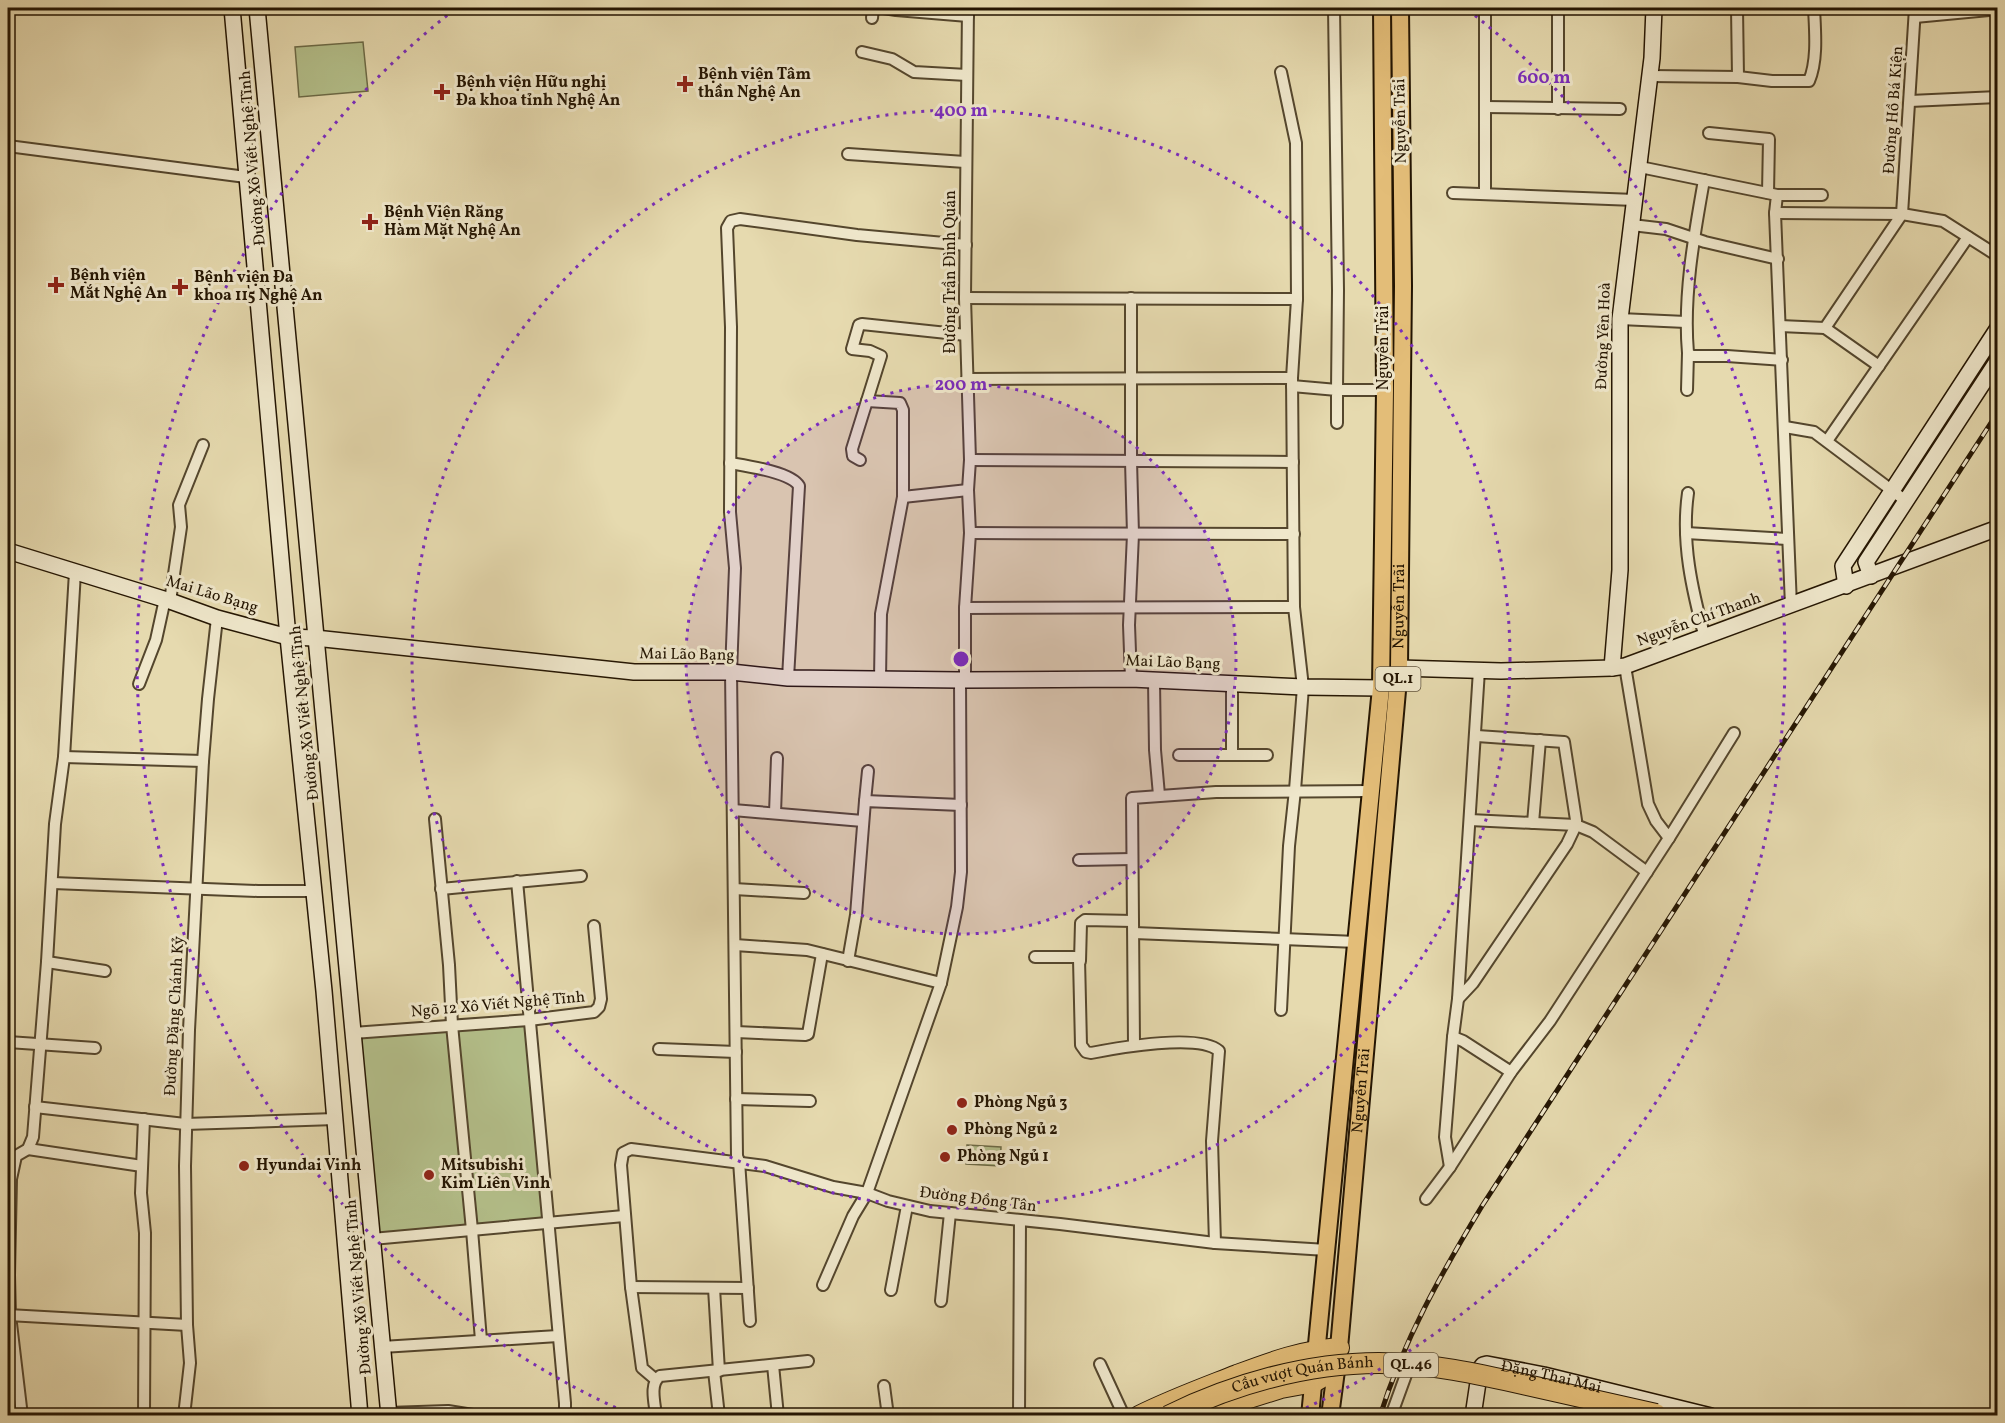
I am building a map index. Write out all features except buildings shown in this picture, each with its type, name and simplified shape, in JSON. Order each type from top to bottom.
[{"type":"highway","points":[[1139,1416],[1178,1397],[1286,1357],[1316,1350],[1339,1348]]},
{"type":"highway","name":"Cầu vượt Quán Bánh","points":[[1168,1416],[1186,1407],[1265,1379],[1309,1369],[1380,1363],[1455,1371],[1660,1414]]},
{"type":"highway","points":[[1202,1416],[1230,1404],[1281,1388],[1314,1382],[1336,1369]]},
{"type":"main road","name":"Nguyên Trãi","points":[[1381,688],[1385,390],[1382,8]]},
{"type":"main road","name":"Nguyễn Trãi","points":[[1339,1348],[1399,668],[1403,286],[1400,8]]},
{"type":"main road","points":[[1381,688],[1399,668]]},
{"type":"main road","name":"Nguyễn Trãi","points":[[1316,1350],[1381,688]]},
{"type":"main road","name":"QL.1","points":[[1330,1416],[1339,1348]]},
{"type":"main road","name":"QL.1","points":[[1310,1416],[1316,1350]]},
{"type":"street","name":"Đường Xô Viết Nghệ Tĩnh","points":[[232,8],[288,637],[335,1119],[360,1416]]},
{"type":"street","name":"Đường Xô Viết Nghệ Tĩnh","points":[[257,8],[388,1414]]},
{"type":"street","points":[[884,8],[968,12]]},
{"type":"street","points":[[1334,8],[1338,290],[1337,423]]},
{"type":"street","points":[[1485,8],[1485,194]]},
{"type":"street","points":[[1558,8],[1558,109]]},
{"type":"street","name":"Đường Yên Hoà","points":[[1618,667],[1620,319],[1650,76],[1654,8]]},
{"type":"street","points":[[1737,8],[1738,77]]},
{"type":"street","points":[[1650,76],[1809,81],[1814,54],[1814,8]]},
{"type":"street","points":[[1915,12],[1989,10]]},
{"type":"street","name":"Đường Trần Đình Quán","points":[[823,1285],[853,1216],[867,1193],[941,983],[959,895],[965,608],[970,533],[965,297],[968,12]]},
{"type":"street","name":"Đường Hồ Bá Kiện","points":[[1902,214],[1915,12]]},
{"type":"street","points":[[862,52],[892,59],[914,72],[967,75]]},
{"type":"street","points":[[1281,72],[1296,136],[1297,299],[1292,382],[1294,607],[1303,687],[1289,846],[1281,1010]]},
{"type":"street","points":[[1910,101],[1998,97]]},
{"type":"street","points":[[1485,107],[1620,109]]},
{"type":"street","points":[[1709,133],[1769,139],[1778,260],[1791,606]]},
{"type":"street","points":[[8,146],[246,177],[273,175]]},
{"type":"street","points":[[848,154],[965,162]]},
{"type":"street","points":[[1640,167],[1773,194],[1822,195]]},
{"type":"street","points":[[1687,390],[1686,322],[1694,237],[1704,180]]},
{"type":"street","points":[[1453,193],[1635,200]]},
{"type":"street","points":[[1775,213],[1902,214],[1942,221],[1998,256]]},
{"type":"street","points":[[1825,328],[1902,214]]},
{"type":"street","points":[[750,1321],[740,1161],[737,1156],[731,672],[735,568],[730,512],[731,327],[726,232],[729,223],[740,219],[857,235],[966,244]]},
{"type":"street","points":[[1632,225],[1666,229],[1778,260]]},
{"type":"street","points":[[1827,441],[1968,237]]},
{"type":"street","points":[[965,297],[1297,299]]},
{"type":"street","points":[[1131,298],[1133,534],[1129,625],[1131,679]]},
{"type":"street","points":[[1620,319],[1686,322]]},
{"type":"street","points":[[860,460],[853,456],[852,449],[881,356],[870,351],[852,349],[859,325],[966,335]]},
{"type":"street","points":[[1780,326],[1825,328],[1879,366]]},
{"type":"street","points":[[1845,586],[1843,566],[1998,328]]},
{"type":"street","points":[[1688,353],[1692,356],[1782,360]]},
{"type":"street","points":[[1871,576],[1866,562],[1998,360]]},
{"type":"street","points":[[967,379],[1130,378],[1292,382],[1337,390],[1385,390]]},
{"type":"street","points":[[867,401],[900,403],[903,410],[903,497],[881,614],[880,679]]},
{"type":"street","points":[[1785,427],[1814,432],[1906,501]]},
{"type":"street","points":[[139,684],[168,600],[181,527],[179,505],[203,446]]},
{"type":"street","points":[[970,460],[1293,462]]},
{"type":"street","points":[[730,463],[768,471],[796,482],[800,486],[788,678]]},
{"type":"street","points":[[903,497],[968,490]]},
{"type":"street","points":[[1688,493],[1685,512],[1690,581],[1705,638]]},
{"type":"street","name":"Nguyễn Chí Thanh","points":[[1399,668],[1479,670],[1618,667],[1705,638],[1998,528]]},
{"type":"street","points":[[970,533],[1294,534]]},
{"type":"street","points":[[1686,533],[1788,539]]},
{"type":"street","name":"Mai Lão Bạng","points":[[8,551],[168,600],[218,618],[288,637],[634,672],[731,672],[788,678],[1131,679],[1303,687],[1381,688]]},
{"type":"street","points":[[22,1416],[9,1315],[11,1179],[16,1156],[28,1149],[33,1137],[56,824],[64,757],[75,572]]},
{"type":"street","points":[[965,608],[1294,607]]},
{"type":"street","name":"Đường Đặng Chánh Kỷ","points":[[184,1416],[190,1363],[187,1325],[185,1124],[203,761],[218,618]]},
{"type":"street","points":[[1618,667],[1648,804],[1656,821],[1669,838]]},
{"type":"street","points":[[1450,1167],[1445,1137],[1458,999],[1477,736],[1479,670]]},
{"type":"street","points":[[1154,681],[1155,750],[1159,795]]},
{"type":"street","points":[[1232,684],[1233,755]]},
{"type":"street","points":[[1426,1198],[1450,1167],[1511,1072],[1550,1021],[1734,733]]},
{"type":"street","points":[[1458,999],[1473,983],[1567,844],[1576,825],[1566,745],[1561,741],[1477,736]]},
{"type":"street","points":[[1533,823],[1540,740]]},
{"type":"street","points":[[1179,755],[1267,755]]},
{"type":"street","points":[[64,757],[203,761]]},
{"type":"street","points":[[776,813],[777,758]]},
{"type":"street","points":[[848,961],[856,915],[868,771]]},
{"type":"street","points":[[1134,1045],[1131,800],[1134,797],[1159,795],[1295,790],[1371,791]]},
{"type":"street","points":[[865,801],[961,805]]},
{"type":"street","points":[[733,810],[863,821]]},
{"type":"street","points":[[435,819],[481,1340]]},
{"type":"street","points":[[1470,820],[1576,825],[1593,832],[1647,872]]},
{"type":"street","points":[[1079,860],[1132,859]]},
{"type":"street","points":[[441,889],[581,876]]},
{"type":"street","points":[[517,881],[565,1403],[563,1416]]},
{"type":"street","points":[[53,883],[314,891]]},
{"type":"street","points":[[734,889],[804,893]]},
{"type":"street","points":[[1215,1243],[1212,1141],[1219,1051],[1214,1046],[1204,1044],[1174,1043],[1134,1045],[1091,1053],[1083,1049],[1081,1045],[1081,923],[1085,920],[1133,927],[1285,939],[1357,942]]},
{"type":"street","name":"Ngõ 12 Xô Viết Nghệ Tĩnh","points":[[353,1033],[529,1020],[590,1013],[599,1007],[601,999],[594,926]]},
{"type":"street","points":[[735,945],[790,948],[941,983]]},
{"type":"street","points":[[736,1032],[808,1034],[822,954]]},
{"type":"street","points":[[1035,957],[1075,957],[1080,961]]},
{"type":"street","points":[[47,962],[105,971]]},
{"type":"street","points":[[1453,1037],[1511,1072]]},
{"type":"street","points":[[8,1042],[95,1048]]},
{"type":"street","points":[[659,1049],[736,1052]]},
{"type":"street","points":[[736,1099],[810,1101]]},
{"type":"street","points":[[35,1107],[185,1124],[335,1119],[361,1115]]},
{"type":"street","points":[[144,1119],[141,1193],[145,1233],[144,1416]]},
{"type":"street","points":[[28,1149],[142,1166]]},
{"type":"street","name":"Đường Đồng Tân","points":[[624,1216],[621,1157],[631,1149],[740,1161],[777,1168],[833,1187],[867,1193],[907,1206],[950,1214],[1215,1243],[1327,1250]]},
{"type":"street","points":[[891,1290],[907,1206]]},
{"type":"street","points":[[941,1301],[950,1214]]},
{"type":"street","points":[[372,1239],[624,1216],[642,1368],[655,1379]]},
{"type":"street","points":[[1019,1416],[1020,1220]]},
{"type":"street","points":[[631,1287],[748,1288]]},
{"type":"street","points":[[714,1288],[719,1416]]},
{"type":"street","points":[[9,1315],[187,1325]]},
{"type":"street","points":[[382,1347],[558,1336]]},
{"type":"street","points":[[656,1416],[653,1385],[655,1379],[660,1376],[808,1361]]},
{"type":"street","points":[[1100,1364],[1124,1416]]},
{"type":"street","name":"Đặng Thai Mai","points":[[1622,1416],[1478,1383],[1480,1369],[1487,1364],[1544,1375],[1711,1416]]},
{"type":"street","points":[[772,1365],[778,1416]]},
{"type":"street","points":[[1391,1416],[1407,1372],[1478,1383],[1473,1416]]},
{"type":"street","points":[[1539,1396],[1544,1375]]},
{"type":"street","points":[[884,1386],[888,1416]]},
{"type":"street","points":[[388,1414],[448,1412],[480,1416]]},
{"type":"green space","points":[[1022,8],[1074,8],[1074,14],[1022,11]]},
{"type":"green space","points":[[363,42],[368,91],[299,97],[295,47]]},
{"type":"green space","points":[[529,1020],[548,1223],[372,1239],[353,1033]]},
{"type":"green space","points":[[967,1145],[1001,1147],[1000,1166],[966,1164]]},
{"type":"railway","points":[[1380,1416],[1412,1334],[1452,1257],[1482,1206],[1998,412]]},
{"type":"place","name":"Bệnh viện Tâm thần Nghệ An","points":[[685,84]]},
{"type":"place","name":"Bệnh viện Hữu nghị Đa khoa tỉnh Nghệ An","points":[[442,92]]},
{"type":"place","name":"Bệnh Viện Răng Hàm Mặt Nghệ An","points":[[370,222]]},
{"type":"place","name":"Bệnh viện Mắt Nghệ An","points":[[56,285]]},
{"type":"place","name":"Bệnh viện Đa khoa 115 Nghệ An","points":[[180,287]]},
{"type":"place","name":"Phòng Ngủ 3","points":[[962,1103]]},
{"type":"place","name":"Phòng Ngủ 2","points":[[952,1130]]},
{"type":"place","name":"Phòng Ngủ 1","points":[[945,1157]]},
{"type":"place","name":"Hyundai Vinh","points":[[244,1166]]},
{"type":"place","name":"Mitsubishi Kim Liên Vinh","points":[[429,1175]]}]
